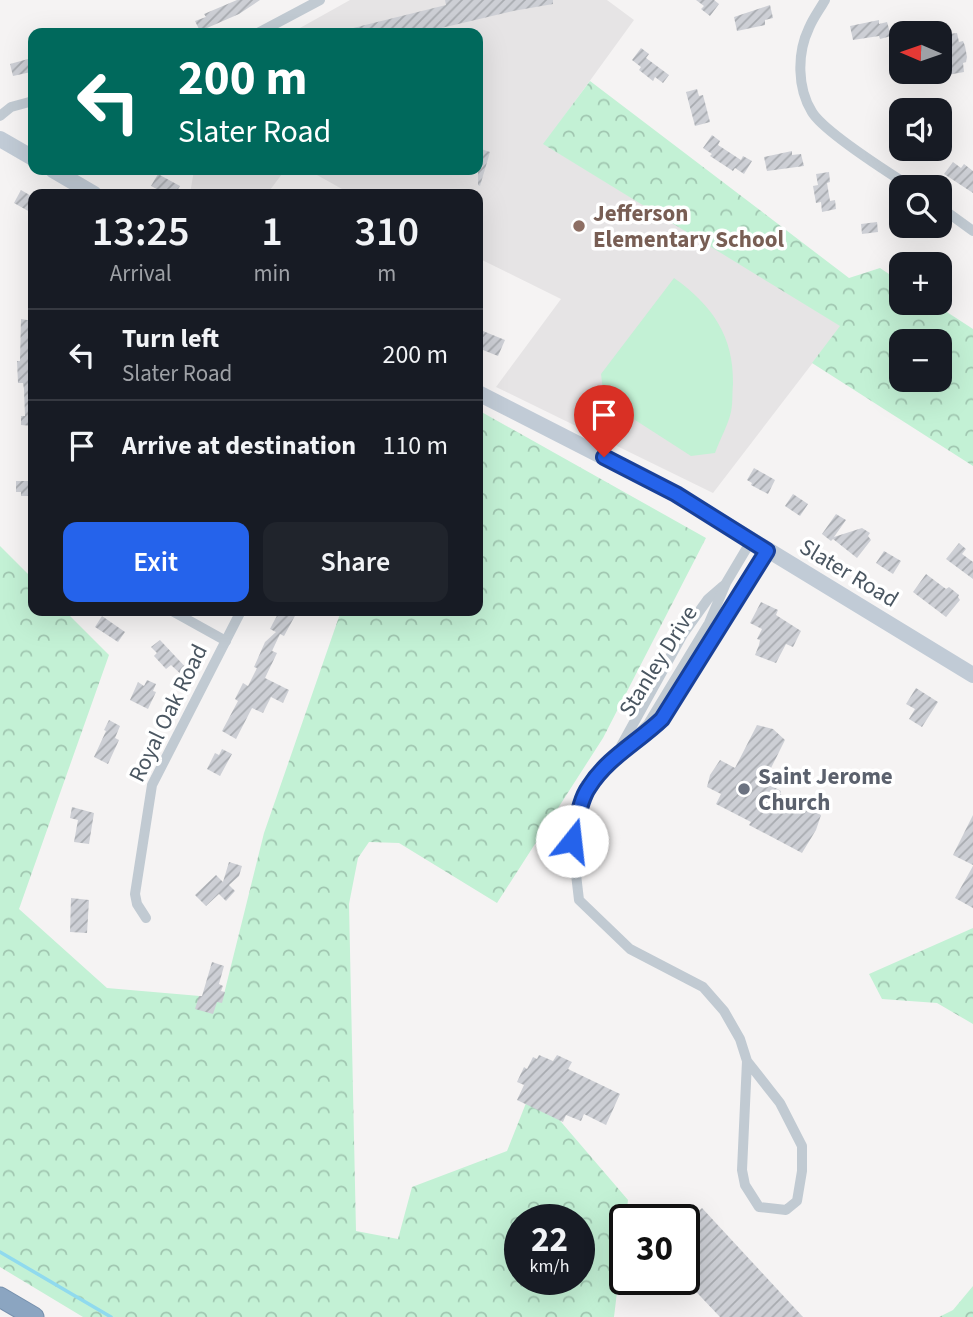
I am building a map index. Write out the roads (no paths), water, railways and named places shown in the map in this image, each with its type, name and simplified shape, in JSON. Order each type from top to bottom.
[{"type":"highway","points":[[0,1297],[34,1317]]},
{"type":"main road","points":[[0,139],[28,155]]},
{"type":"main road","points":[[62,175],[85,189]]},
{"type":"main road","name":"Slater Road","points":[[483,396],[676,494],[973,675]]},
{"type":"street","points":[[267,28],[320,0]]},
{"type":"street","points":[[825,0],[808,29],[801,56],[803,85],[812,113],[854,148],[893,175]]},
{"type":"street","points":[[0,116],[11,107],[28,102]]},
{"type":"street","points":[[952,216],[973,231]]},
{"type":"street","name":"Stanley Drive","points":[[747,1061],[742,1161],[745,1185],[759,1208],[786,1210],[797,1200],[802,1171],[802,1146],[780,1103],[747,1061],[740,1039],[724,1011],[703,987],[630,949],[579,900],[572,841],[587,789],[648,724],[709,623],[726,583],[751,541]]},
{"type":"street","name":"Stanley Drive","points":[[617,754],[640,740],[662,719],[767,551]]},
{"type":"street","name":"Stanley Drive","points":[[617,754],[629,727],[683,634],[708,599],[726,583]]},
{"type":"street","points":[[181,616],[226,641]]},
{"type":"street","name":"Royal Oak Road","points":[[146,918],[137,904],[135,894],[152,785],[238,616]]},
{"type":"waterway","points":[[0,1252],[111,1317]]},
{"type":"place","name":"Jefferson Elementary School","points":[[579,226]]},
{"type":"place","name":"Saint Jerome Church","points":[[744,789]]}]
